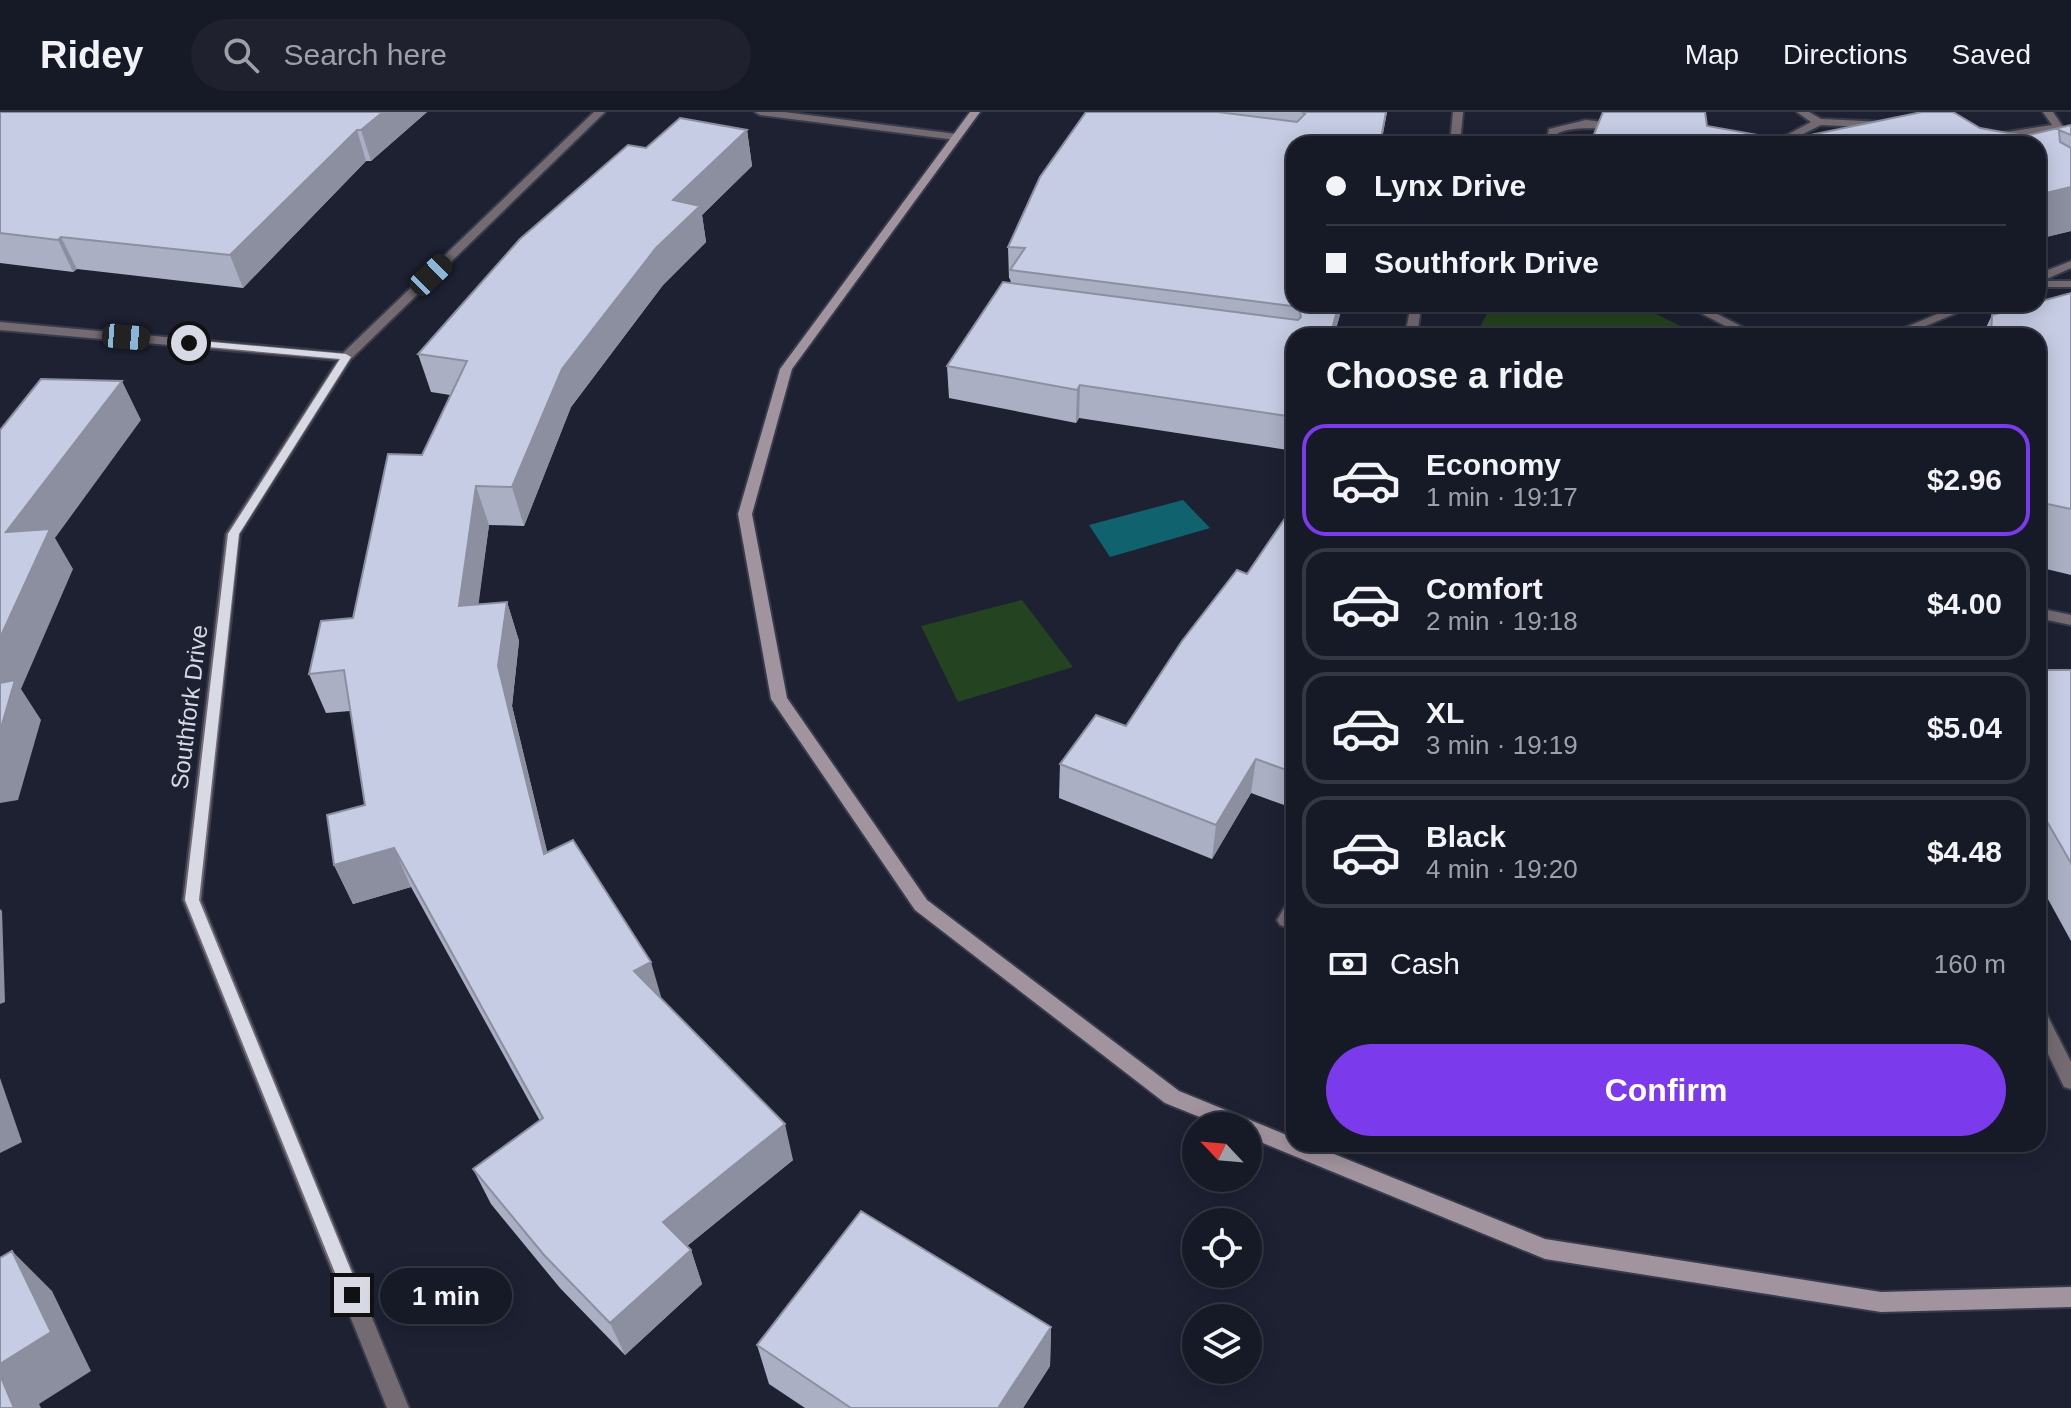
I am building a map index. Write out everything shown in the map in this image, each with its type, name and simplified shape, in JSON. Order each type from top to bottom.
[{"type":"street","name":"Southfork Drive","points":[[398,1408],[192,900],[233,534],[346,357],[600,112]]},
{"type":"street","points":[[760,112],[956,137]]},
{"type":"street","points":[[975,112],[786,369],[745,514],[779,699],[921,905],[1172,1097],[1209,1112]]},
{"type":"street","points":[[1456,136],[1458,112]]},
{"type":"street","points":[[1802,112],[1819,122],[1905,126]]},
{"type":"street","points":[[2002,136],[2058,127],[2048,112]]},
{"type":"street","points":[[1552,136],[1553,131],[1569,123],[1593,122],[1640,130]]},
{"type":"street","points":[[1791,136],[1819,122]]},
{"type":"street","points":[[2046,275],[2071,264]]},
{"type":"street","points":[[2046,284],[2071,284]]},
{"type":"street","points":[[1705,312],[1738,328]]},
{"type":"street","points":[[1911,328],[1952,312]]},
{"type":"street","points":[[0,326],[346,357]]},
{"type":"street","points":[[2046,615],[2071,620]]},
{"type":"street","points":[[2046,1030],[2071,1081]]},
{"type":"street","points":[[1262,1134],[1286,1143]]},
{"type":"street","points":[[1307,1152],[1545,1249],[1881,1302],[2071,1297]]},
{"type":"shaded area","points":[[1488,312],[1652,312],[1685,328],[1479,328]]},
{"type":"shaded area","points":[[1183,500],[1210,528],[1110,557],[1089,525]]},
{"type":"shaded area","points":[[1022,600],[1073,667],[958,702],[921,626]]},
{"type":"building","points":[[0,112],[383,112],[357,130],[230,255],[0,233]]},
{"type":"building","points":[[1086,112],[1218,112],[1297,122],[1305,114],[1302,112],[1386,112],[1382,136],[1286,136],[1286,305],[1010,270],[1025,248],[1008,247],[1040,177]]},
{"type":"building","points":[[1603,112],[1705,112],[1707,126],[1763,136],[1593,136]]},
{"type":"building","points":[[1922,112],[1953,112],[1980,128],[2025,136],[1805,136]]},
{"type":"building","points":[[680,118],[747,130],[673,200],[700,206],[656,248],[562,369],[512,487],[476,486],[459,606],[507,602],[498,666],[544,854],[573,840],[651,962],[634,971],[785,1124],[663,1222],[691,1250],[610,1323],[544,1255],[473,1169],[543,1118],[394,848],[334,865],[327,815],[365,805],[344,670],[309,674],[321,621],[353,618],[388,454],[422,455],[467,361],[418,354],[520,239],[628,145],[646,148]]},
{"type":"building","points":[[2071,125],[2071,135],[2059,130],[2060,142],[2071,148],[2071,187],[2046,193],[2046,136],[2025,136]]},
{"type":"building","points":[[1003,282],[1298,320],[1300,312],[1337,312],[1332,328],[1286,328],[1286,416],[1080,385],[1077,390],[947,366]]},
{"type":"building","points":[[2071,293],[2071,509],[2046,504],[2046,328],[1991,328],[1992,315],[2003,312],[2046,312],[2046,300]]},
{"type":"building","points":[[41,379],[122,381],[6,532],[50,529],[0,638],[0,430]]},
{"type":"building","points":[[1286,517],[1286,770],[1256,759],[1216,825],[1060,764],[1096,715],[1126,726],[1182,641],[1237,570],[1247,574]]},
{"type":"building","points":[[2046,670],[2071,670],[2071,863],[2046,820]]},
{"type":"building","points":[[15,680],[0,731],[0,683]]},
{"type":"building","points":[[861,1211],[1051,1327],[998,1408],[851,1408],[757,1345]]},
{"type":"building","points":[[12,1251],[51,1332],[0,1364],[0,1258]]},
{"type":"building","points":[[0,1375],[14,1408],[0,1408]]},
{"type":"route","points":[[189,343],[346,357],[233,534],[192,900],[352,1295]]}]
